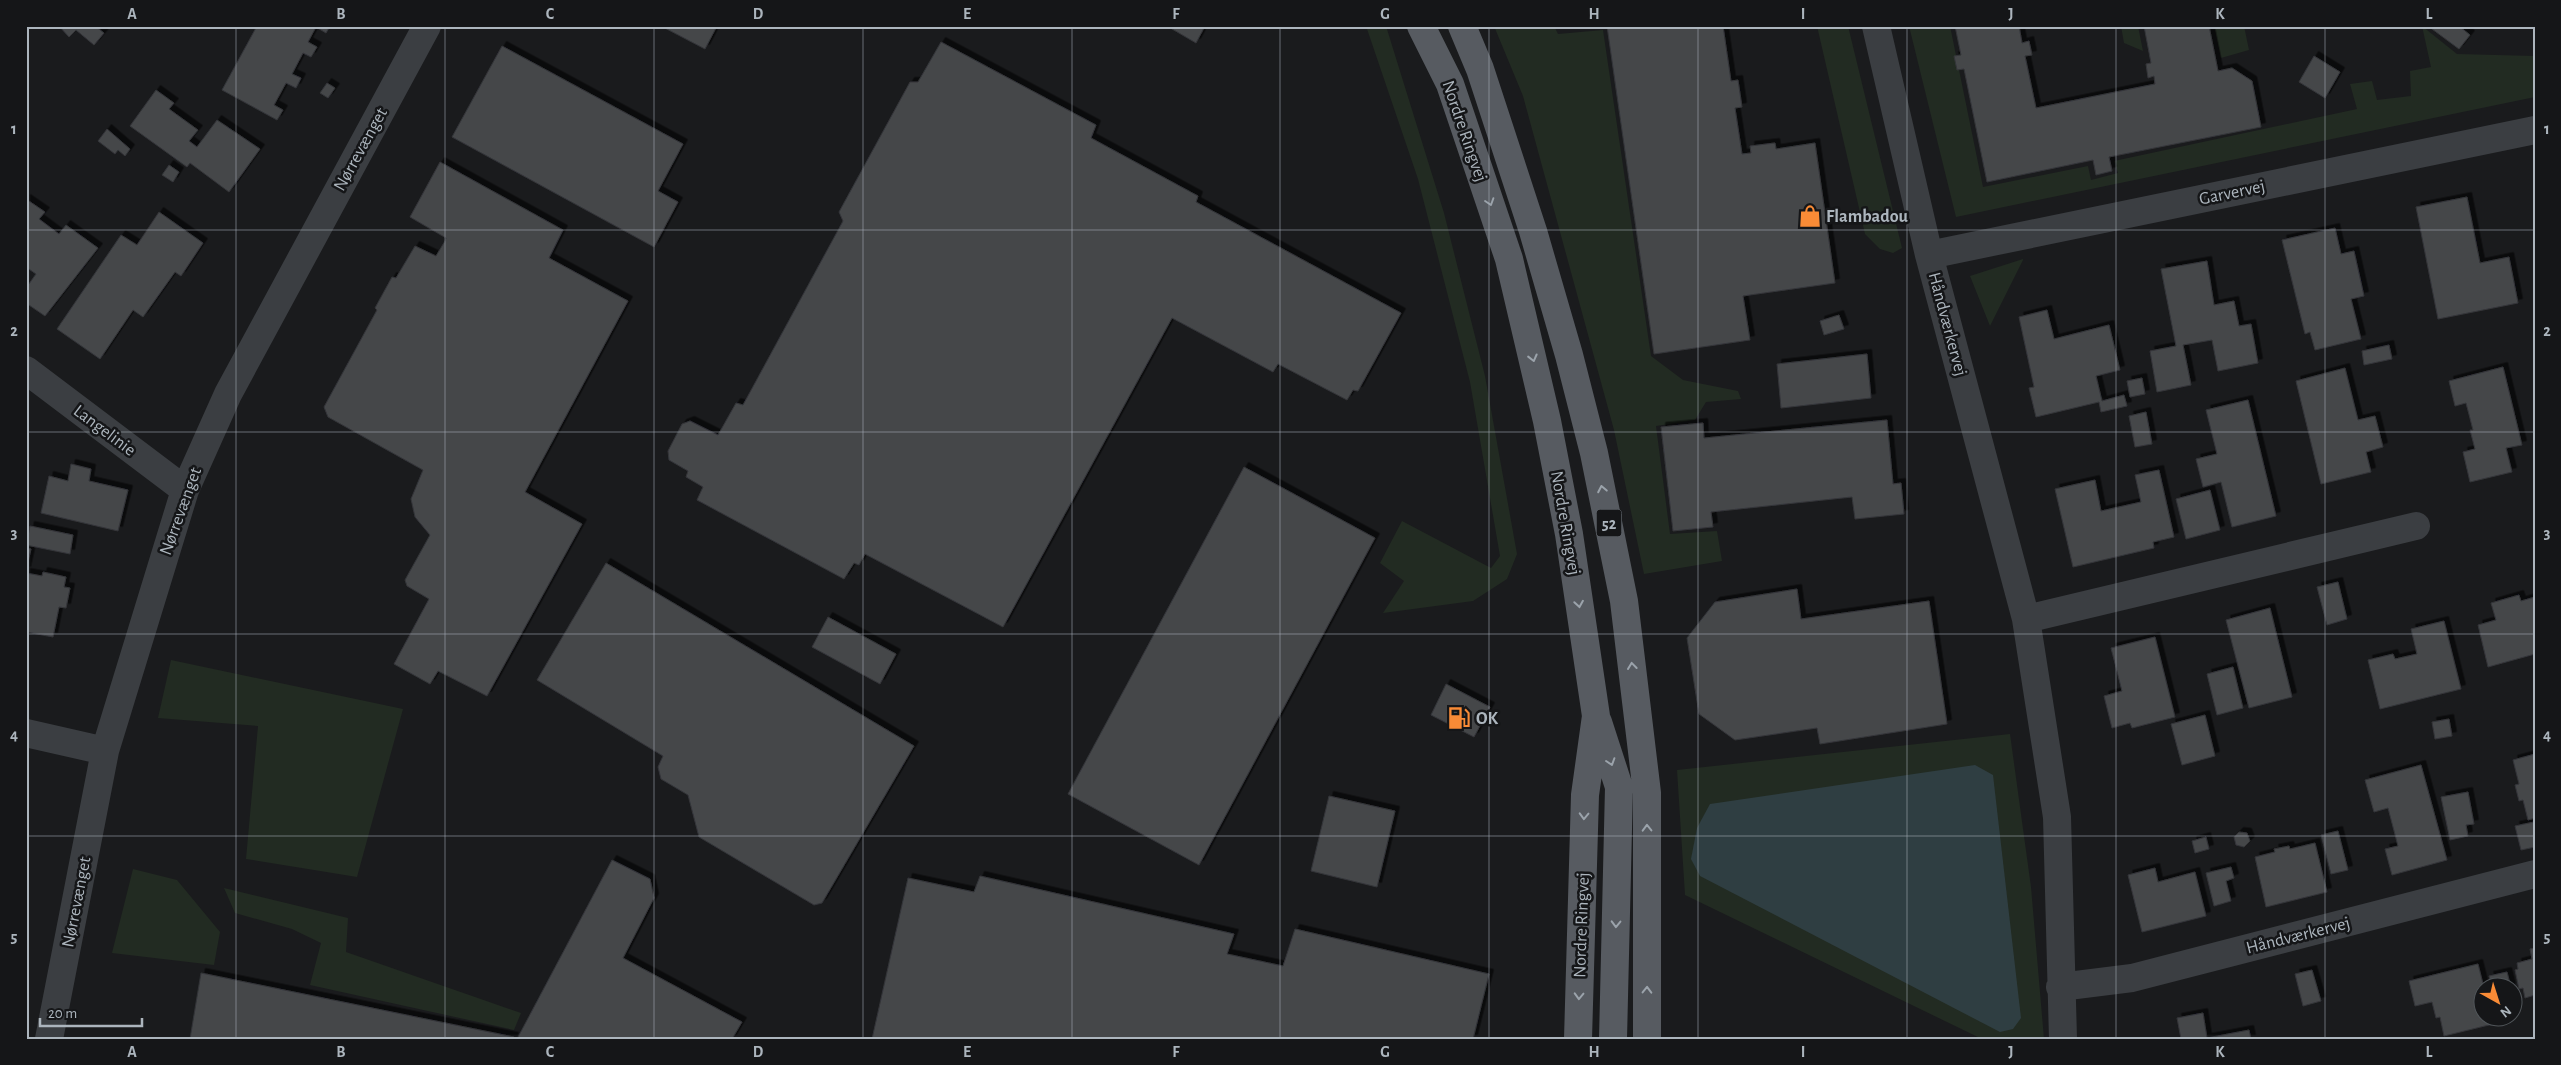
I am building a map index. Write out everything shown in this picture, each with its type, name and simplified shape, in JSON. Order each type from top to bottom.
[{"type":"main road","name":"Nordre Ringvej","points":[[1421,26],[1450,84],[1509,259],[1548,420],[1568,534],[1596,716],[1585,795],[1578,1039]]},
{"type":"main road","name":"Nordre Ringvej","points":[[1462,26],[1480,69],[1534,231],[1569,355],[1594,453],[1624,601],[1647,793],[1647,1039]]},
{"type":"main road","points":[[1596,716],[1619,787],[1613,1039]]},
{"type":"street","name":"Nørrevænget","points":[[49,1039],[105,751],[185,490],[232,385],[427,26]]},
{"type":"street","name":"Håndværkervej","points":[[1876,26],[1929,255],[2026,619],[2057,817],[2060,987],[2063,1039]]},
{"type":"street","name":"Garvervej","points":[[1929,255],[2535,130]]},
{"type":"street","name":"Langelinie","points":[[26,370],[185,490]]},
{"type":"street","points":[[2026,619],[2416,526]]},
{"type":"street","points":[[26,733],[105,751]]},
{"type":"street","name":"Håndværkervej","points":[[2060,987],[2132,978],[2535,874]]},
{"type":"shaded area","points":[[1366,26],[1386,26],[1444,213],[1485,376],[1517,554],[1507,579],[1473,601],[1383,613],[1404,581],[1380,563],[1402,521],[1491,568],[1500,556],[1470,382],[1418,179]]},
{"type":"shaded area","points":[[1494,26],[1554,26],[1558,34],[1603,30],[1651,356],[1683,380],[1738,391],[1741,399],[1706,402],[1695,420],[1656,426],[1670,534],[1717,531],[1722,561],[1644,574],[1614,430],[1523,96]]},
{"type":"shaded area","points":[[1817,26],[1848,26],[1902,248],[1893,253],[1880,249],[1865,234]]},
{"type":"shaded area","points":[[1909,26],[1950,26],[1983,187],[2088,166],[2091,180],[2118,173],[2114,161],[2357,109],[2350,84],[2372,81],[2377,100],[2411,96],[2410,71],[2431,67],[2422,26],[2457,54],[2535,56],[2535,97],[1956,217]]},
{"type":"shaded area","points":[[2121,26],[2138,26],[2143,51],[2124,43]]},
{"type":"shaded area","points":[[2214,26],[2244,26],[2249,50],[2221,58]]},
{"type":"shaded area","points":[[2023,260],[1990,326],[1970,276]]},
{"type":"shaded area","points":[[171,660],[403,709],[357,877],[246,859],[258,726],[158,718]]},
{"type":"shaded area","points":[[2010,734],[2031,887],[2044,1039],[1982,1039],[1685,895],[1677,770]]},
{"type":"shaded area","points":[[1975,765],[1993,775],[2021,1018],[2013,1029],[2000,1032],[1700,876],[1691,859],[1697,828],[1710,804]]},
{"type":"shaded area","points":[[133,869],[177,880],[220,932],[214,965],[112,953]]},
{"type":"shaded area","points":[[224,888],[348,918],[346,952],[521,1013],[514,1030],[310,985],[321,943],[292,929],[235,913]]},
{"type":"building","points":[[59,26],[95,26],[104,33],[94,45],[76,30],[69,37]]},
{"type":"building","points":[[257,26],[330,26],[326,33],[316,27],[308,42],[317,47],[311,57],[303,53],[292,74],[301,78],[296,88],[286,83],[274,105],[283,110],[277,120],[222,90]]},
{"type":"building","points":[[661,26],[717,26],[705,49]]},
{"type":"building","points":[[1167,26],[1205,26],[1196,43]]},
{"type":"building","points":[[1607,26],[1723,26],[1731,81],[1738,80],[1742,107],[1735,108],[1742,154],[1751,153],[1750,146],[1775,143],[1776,149],[1815,143],[1835,283],[1743,296],[1750,340],[1654,354]]},
{"type":"building","points":[[1955,26],[2019,26],[2022,43],[2029,41],[2032,55],[2025,56],[2036,108],[2155,84],[2154,76],[2148,78],[2146,64],[2151,63],[2144,26],[2209,26],[2218,71],[2232,68],[2252,81],[2261,127],[2109,157],[2112,171],[2096,175],[2093,160],[1987,182],[1964,69],[1957,70],[1954,56],[1961,55]]},
{"type":"building","points":[[2428,26],[2459,26],[2470,35],[2459,49]]},
{"type":"building","points":[[941,42],[1096,125],[1091,138],[1198,196],[1196,202],[1401,313],[1358,391],[1353,390],[1347,400],[1278,364],[1273,372],[1172,318],[1003,627],[865,554],[859,565],[854,563],[844,579],[697,500],[703,487],[686,477],[688,471],[669,460],[668,451],[682,424],[690,421],[718,435],[736,403],[743,405],[843,221],[839,212],[910,82],[918,82]]},
{"type":"building","points":[[502,46],[683,144],[658,191],[678,202],[654,247],[452,137]]},
{"type":"building","points":[[2314,56],[2340,72],[2325,98],[2299,82]]},
{"type":"building","points":[[327,83],[335,88],[328,98],[320,93]]},
{"type":"building","points":[[156,90],[174,103],[169,109],[198,130],[189,141],[197,147],[217,120],[260,149],[229,192],[190,163],[187,167],[130,126]]},
{"type":"building","points":[[107,129],[130,149],[125,156],[118,150],[115,154],[98,141]]},
{"type":"building","points":[[440,162],[563,230],[549,258],[628,301],[525,492],[582,524],[487,696],[438,671],[430,684],[394,664],[429,599],[407,586],[405,580],[430,535],[415,517],[411,499],[423,470],[328,417],[324,407],[377,310],[375,308],[392,277],[396,278],[415,246],[436,256],[445,241],[446,238],[410,217]]},
{"type":"building","points":[[169,165],[179,172],[173,182],[162,175]]},
{"type":"building","points":[[2467,197],[2480,263],[2509,257],[2518,303],[2438,319],[2416,207]]},
{"type":"building","points":[[26,199],[45,212],[39,219],[59,234],[66,225],[98,248],[45,316],[26,303],[26,288],[36,274],[26,267]]},
{"type":"building","points":[[159,212],[203,243],[181,276],[175,272],[143,317],[133,310],[100,359],[57,329],[121,235],[137,245]]},
{"type":"building","points":[[2335,228],[2341,254],[2354,251],[2364,296],[2351,299],[2361,339],[2315,350],[2310,332],[2305,334],[2282,240]]},
{"type":"building","points":[[2207,261],[2214,305],[2234,301],[2239,326],[2251,324],[2258,363],[2218,371],[2212,340],[2183,345],[2191,385],[2157,392],[2150,351],[2176,346],[2161,269]]},
{"type":"building","points":[[2047,310],[2054,339],[2109,325],[2120,370],[2096,376],[2102,401],[2124,395],[2127,406],[2101,412],[2099,402],[2036,417],[2029,388],[2034,387],[2019,317]]},
{"type":"building","points":[[1839,315],[1844,329],[1824,335],[1820,321]]},
{"type":"building","points":[[2389,345],[2392,359],[2364,365],[2362,351]]},
{"type":"building","points":[[1867,354],[1871,398],[1781,408],[1777,364]]},
{"type":"building","points":[[2503,367],[2522,445],[2506,448],[2512,472],[2470,482],[2463,452],[2475,449],[2470,430],[2473,430],[2466,403],[2455,406],[2449,381]]},
{"type":"building","points":[[2345,368],[2358,420],[2375,416],[2383,447],[2366,452],[2371,472],[2321,484],[2296,381]]},
{"type":"building","points":[[2142,378],[2145,394],[2130,397],[2127,381]]},
{"type":"building","points":[[2248,400],[2276,516],[2232,527],[2221,482],[2203,487],[2196,459],[2217,454],[2206,410]]},
{"type":"building","points":[[2146,412],[2152,444],[2135,447],[2129,416]]},
{"type":"building","points":[[1887,420],[1893,484],[1901,483],[1904,514],[1855,519],[1852,497],[1711,512],[1713,527],[1673,531],[1661,427],[1703,423],[1704,438]]},
{"type":"building","points":[[71,464],[91,469],[89,481],[128,490],[118,531],[41,513],[49,476],[68,481]]},
{"type":"building","points":[[1244,467],[1375,538],[1199,865],[1068,794]]},
{"type":"building","points":[[2159,470],[2174,537],[2153,542],[2154,548],[2073,567],[2055,489],[2095,480],[2101,511],[2141,502],[2135,475]]},
{"type":"building","points":[[2210,490],[2220,530],[2186,539],[2176,499]]},
{"type":"building","points":[[30,526],[73,535],[70,554],[26,545]]},
{"type":"building","points":[[26,548],[31,549],[26,571]]},
{"type":"building","points":[[606,563],[914,746],[822,903],[814,905],[699,837],[688,795],[661,779],[658,767],[663,756],[537,680]]},
{"type":"building","points":[[43,572],[66,577],[64,587],[70,588],[66,608],[59,607],[53,637],[26,632],[26,573],[42,576]]},
{"type":"building","points":[[2338,582],[2347,619],[2327,625],[2317,587]]},
{"type":"building","points":[[1797,589],[1801,619],[1929,601],[1947,724],[1820,744],[1817,728],[1735,740],[1699,714],[1687,638],[1715,602]]},
{"type":"building","points":[[2519,595],[2521,601],[2535,597],[2535,654],[2488,667],[2478,625],[2496,620],[2491,603]]},
{"type":"building","points":[[2270,608],[2292,697],[2249,708],[2226,620]]},
{"type":"building","points":[[828,617],[896,654],[880,684],[812,647]]},
{"type":"building","points":[[2444,621],[2461,689],[2380,709],[2368,660],[2393,654],[2395,659],[2417,654],[2411,629]]},
{"type":"building","points":[[2155,637],[2175,717],[2132,728],[2130,723],[2112,728],[2104,696],[2122,691],[2111,648]]},
{"type":"building","points":[[2233,667],[2243,708],[2217,715],[2207,674]]},
{"type":"building","points":[[1446,684],[1490,707],[1474,737],[1431,715]]},
{"type":"building","points":[[2205,715],[2215,756],[2182,765],[2171,724]]},
{"type":"building","points":[[2449,719],[2452,736],[2435,739],[2432,722]]},
{"type":"building","points":[[2535,754],[2535,818],[2528,820],[2523,800],[2519,801],[2515,785],[2519,784],[2513,760]]},
{"type":"building","points":[[2421,765],[2447,860],[2392,875],[2385,849],[2398,846],[2388,808],[2374,812],[2365,780]]},
{"type":"building","points":[[2468,792],[2474,824],[2466,825],[2468,836],[2450,840],[2441,797]]},
{"type":"building","points":[[1329,796],[1395,811],[1377,887],[1311,871]]},
{"type":"building","points":[[2534,822],[2535,847],[2521,850],[2515,826]]},
{"type":"building","points":[[2338,831],[2348,870],[2331,874],[2321,835]]},
{"type":"building","points":[[2239,832],[2247,833],[2250,841],[2244,847],[2236,845],[2234,837]]},
{"type":"building","points":[[2206,837],[2209,849],[2195,853],[2192,841]]},
{"type":"building","points":[[2315,843],[2327,892],[2266,907],[2255,857],[2275,852],[2274,849],[2289,846],[2290,849]]},
{"type":"building","points":[[612,860],[650,879],[654,898],[623,958],[742,1022],[732,1039],[517,1039]]},
{"type":"building","points":[[2231,867],[2234,878],[2226,881],[2231,901],[2214,906],[2206,873]]},
{"type":"building","points":[[2155,868],[2158,882],[2195,872],[2206,916],[2142,932],[2128,875]]},
{"type":"building","points":[[980,876],[1234,934],[1227,954],[1283,966],[1295,929],[1489,974],[1473,1039],[872,1039],[908,878],[974,892]]},
{"type":"building","points":[[2535,948],[2535,995],[2525,998],[2524,978],[2517,978],[2515,970],[2518,969],[2517,963],[2532,959],[2530,949]]},
{"type":"building","points":[[2478,964],[2482,978],[2474,978],[2474,1028],[2477,1028],[2444,1036],[2440,1017],[2436,1018],[2432,1002],[2415,1006],[2409,981]]},
{"type":"building","points":[[2312,970],[2321,1001],[2303,1006],[2295,974]]},
{"type":"building","points":[[2507,972],[2508,978],[2490,978],[2489,976]]},
{"type":"building","points":[[201,973],[514,1037],[513,1039],[190,1039]]},
{"type":"building","points":[[2203,1013],[2207,1038],[2249,1030],[2251,1039],[2181,1039],[2177,1018]]},
{"type":"place","name":"Flambadou","points":[[1810,216]]},
{"type":"place","name":"OK","points":[[1459,718]]}]
